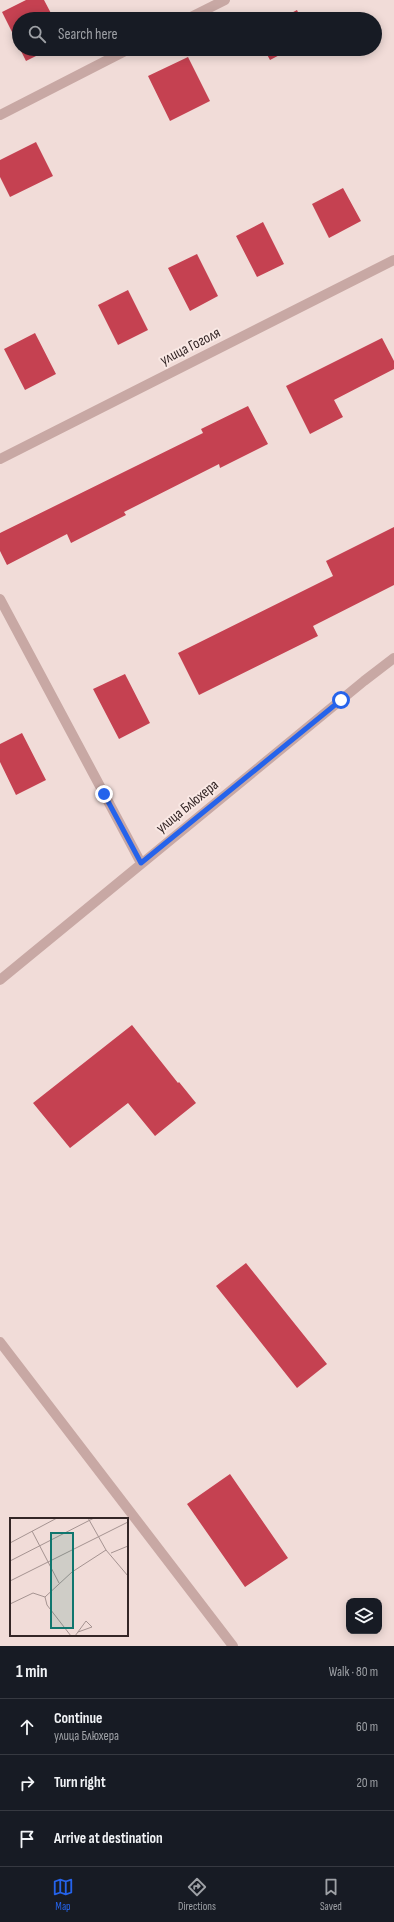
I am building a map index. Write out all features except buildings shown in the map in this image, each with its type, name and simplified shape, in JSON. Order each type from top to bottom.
[{"type":"street","points":[[201,12],[225,0]]},
{"type":"street","points":[[0,114],[114,56]]},
{"type":"street","name":"улица Гоголя","points":[[0,459],[394,260]]},
{"type":"street","points":[[0,599],[141,863]]},
{"type":"street","name":"улица Блюхера","points":[[0,980],[364,680],[394,658]]},
{"type":"street","points":[[0,1342],[232,1646]]},
{"type":"route","points":[[104,794],[141,863],[341,700]]}]
